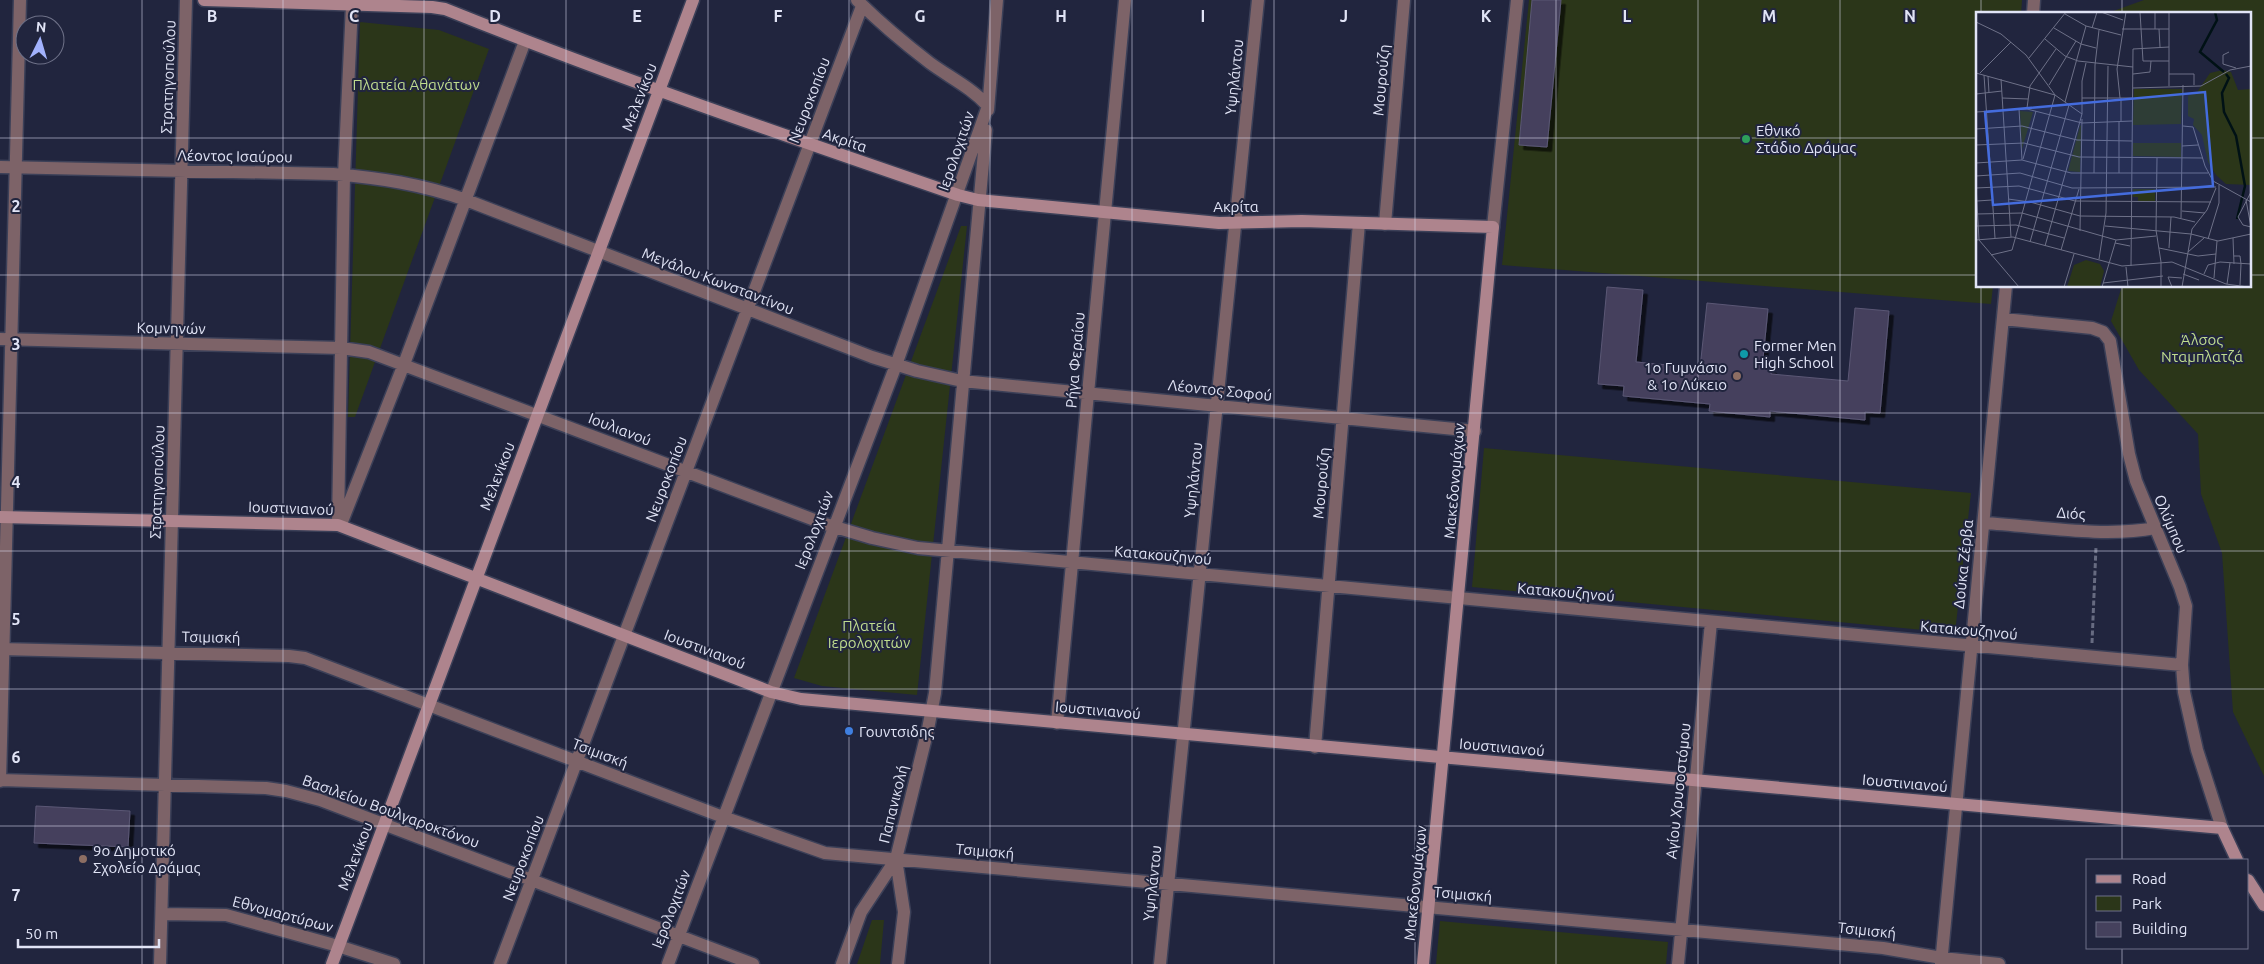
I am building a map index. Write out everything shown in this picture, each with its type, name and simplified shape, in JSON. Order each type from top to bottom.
[{"type":"street","points":[[0,780],[6,340],[15,168],[20,0]]},
{"type":"street","name":"Στρατηγοπούλου","points":[[160,964],[186,0]]},
{"type":"street","name":"Ακρίτα","points":[[204,0],[352,5],[432,3],[525,41],[810,145],[978,200],[1219,224],[1235,222],[1359,223],[1493,227]]},
{"type":"street","name":"Μελενίκου","points":[[332,964],[693,0]]},
{"type":"street","name":"Ιερολοχιτών","points":[[932,712],[997,0]]},
{"type":"street","name":"Ρήγα Φεραίου","points":[[1057,723],[1125,0]]},
{"type":"street","name":"Υψηλάντου","points":[[1160,964],[1258,0]]},
{"type":"street","name":"Μουρούζη","points":[[1385,224],[1404,0]]},
{"type":"street","name":"Μακεδονομάχων","points":[[1423,964],[1493,227],[1517,0]]},
{"type":"street","points":[[859,3],[930,63],[977,94],[988,106]]},
{"type":"street","name":"Νευροκοπίου","points":[[500,964],[810,145],[859,3]]},
{"type":"street","points":[[338,525],[344,175],[352,5]]},
{"type":"street","points":[[338,525],[342,523],[404,364],[525,41]]},
{"type":"street","name":"Ιερολοχιτών","points":[[668,964],[832,527],[896,365],[958,195],[988,106]]},
{"type":"street","name":"Λέοντος Ισαύρου","points":[[0,167],[364,176],[418,185],[466,200]]},
{"type":"street","name":"Μεγάλου Κωνσταντίνου","points":[[466,200],[598,253],[896,365],[962,381]]},
{"type":"street","name":"Μουρούζη","points":[[1315,746],[1359,223]]},
{"type":"street","name":"Δούκα Ζέρβα","points":[[1941,961],[2006,288]]},
{"type":"street","name":"Ολύμπου","points":[[2003,319],[2092,328],[2103,332],[2109,338],[2115,361],[2129,454],[2136,481],[2186,606],[2182,666],[2184,692],[2195,742],[2222,828]]},
{"type":"street","name":"Κομνηνών","points":[[6,340],[341,348]]},
{"type":"street","name":"Ιουλιανού","points":[[341,348],[369,352],[404,364],[832,527],[872,538],[947,552]]},
{"type":"street","name":"Λέοντος Σοφού","points":[[962,381],[1475,431]]},
{"type":"street","name":"Ιουστινιανού","points":[[3,517],[338,525],[771,692],[820,702],[2222,828]]},
{"type":"street","name":"Διός","points":[[1984,523],[2097,531],[2140,531],[2155,528]]},
{"type":"street","name":"Κατακουζηνού","points":[[947,552],[2182,666]]},
{"type":"street","name":"Αγίου Χρυσοστόμου","points":[[1678,964],[1711,622]]},
{"type":"street","name":"Τσιμισκή","points":[[2,649],[289,656],[305,658],[818,852],[1883,948],[1941,961],[1999,964]]},
{"type":"street","name":"Παπανικολή","points":[[898,964],[904,912],[896,859],[932,712]]},
{"type":"street","name":"Βασιλείου Βουλγαροκτόνου","points":[[0,780],[165,784],[286,791],[320,800],[753,964]]},
{"type":"street","points":[[2222,828],[2237,859]]},
{"type":"street","points":[[842,964],[861,912],[896,859]]},
{"type":"street","points":[[2249,882],[2264,905]]},
{"type":"street","name":"Εθνομαρτύρων","points":[[162,914],[226,915],[338,946],[394,964]]},
{"type":"path","points":[[2091,657],[2097,531]]},
{"type":"green space","name":"Εθνικό Στάδιο Δράμας","points":[[1529,0],[2022,0],[2021,12],[1976,12],[1976,288],[1993,288],[1991,304],[1502,265]]},
{"type":"green space","name":"Άλσος Νταμπλατζά","points":[[2144,0],[2264,0],[2264,776],[2233,712],[2222,553],[2201,494],[2198,434],[2139,370],[2111,321],[2121,288],[2252,288],[2252,12],[2111,12]]},
{"type":"green space","name":"Πλατεία Αθανάτων","points":[[360,22],[439,30],[489,49],[355,417],[348,417]]},
{"type":"green space","name":"Πλατεία Ιερολοχιτών","points":[[961,226],[967,226],[917,695],[822,686],[794,678]]},
{"type":"green space","points":[[1484,448],[1971,493],[1955,633],[1472,587]]},
{"type":"green space","points":[[872,920],[884,920],[880,964],[857,964]]},
{"type":"green space","points":[[1440,921],[1668,942],[1666,964],[1436,964]]},
{"type":"building","points":[[1532,0],[1561,0],[1547,147],[1519,145]]},
{"type":"building","name":"Former Men High School","points":[[1607,287],[1643,290],[1636,362],[1700,368],[1707,303],[1768,309],[1762,368],[1772,369],[1771,374],[1848,381],[1855,308],[1889,311],[1880,413],[1865,412],[1865,420],[1770,411],[1770,417],[1709,411],[1710,404],[1623,396],[1624,386],[1598,384]]},
{"type":"building","points":[[36,806],[130,811],[128,847],[34,843]]},
{"type":"place","name":"Εθνικό Στάδιο Δράμας","points":[[1746,139]]},
{"type":"place","name":"Former Men High School","points":[[1744,354]]},
{"type":"place","name":"1o Γυμνάσιο & 1ο Λύκειο","points":[[1737,376]]},
{"type":"place","name":"Γουντσιδης","points":[[849,731]]},
{"type":"place","name":"9ο Δημοτικό Σχολείο Δράμας","points":[[83,859]]}]
